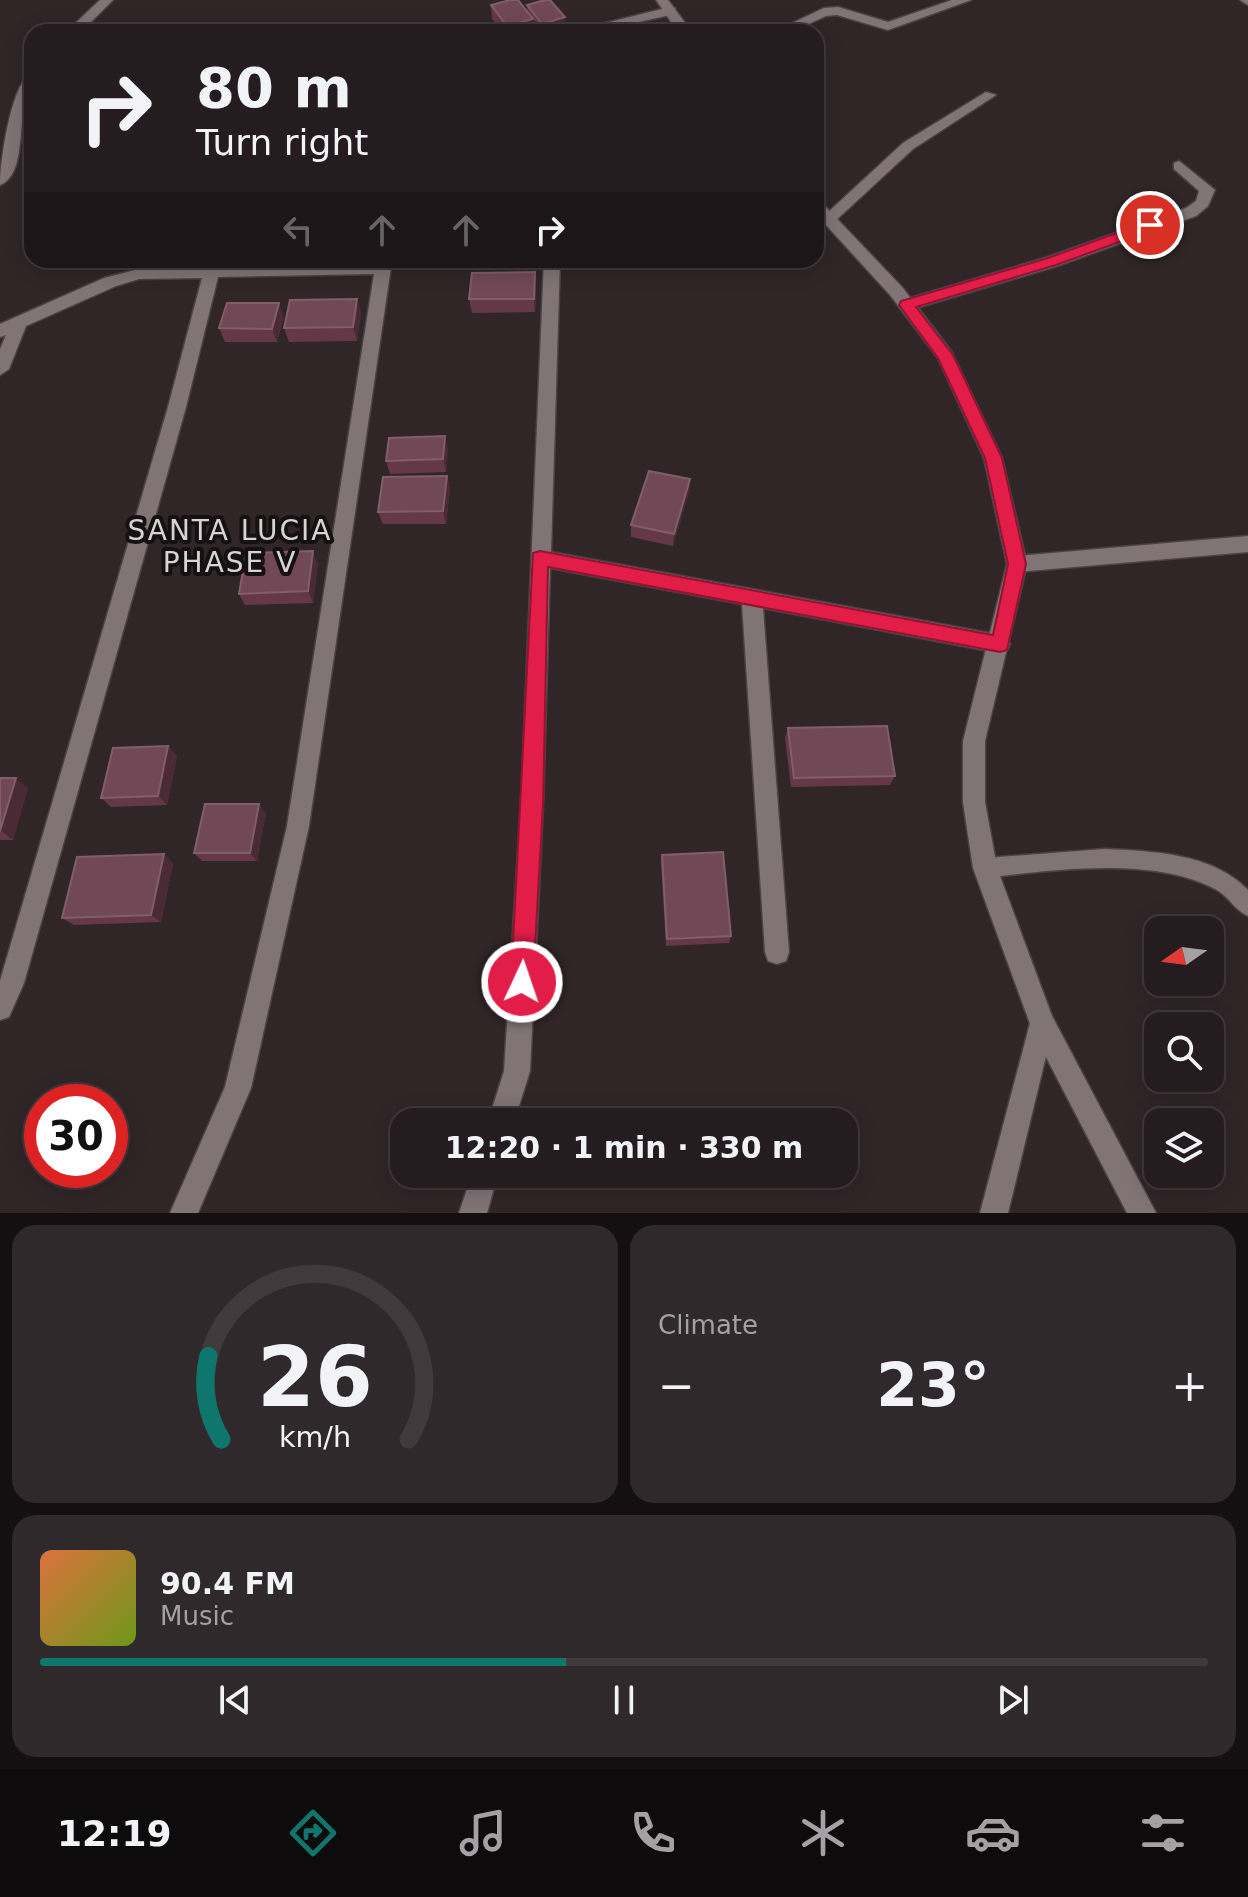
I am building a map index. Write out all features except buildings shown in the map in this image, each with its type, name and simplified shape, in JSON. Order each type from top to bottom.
[{"type":"street","points":[[82,24],[107,0]]},
{"type":"street","points":[[798,24],[824,12],[838,11],[888,26],[965,0]]},
{"type":"street","points":[[604,24],[666,6],[679,24]]},
{"type":"street","points":[[0,180],[13,152],[17,109],[24,94]]},
{"type":"street","points":[[906,305],[1051,262],[1191,212],[1203,203],[1207,190],[1179,166]]},
{"type":"street","points":[[824,214],[906,305],[945,355],[993,458],[1017,564],[974,741],[974,802],[985,868],[1042,1023],[1142,1213]]},
{"type":"street","points":[[0,331],[110,282],[139,274],[286,268]]},
{"type":"street","points":[[184,1213],[238,1088],[298,826],[383,268]]},
{"type":"street","points":[[505,1108],[517,1071],[532,805],[552,268]]},
{"type":"street","points":[[0,1008],[12,983],[117,619],[212,271]]},
{"type":"street","points":[[0,369],[19,323]]},
{"type":"street","points":[[1017,564],[1248,544]]},
{"type":"street","points":[[540,558],[1000,644]]},
{"type":"street","points":[[752,598],[777,952]]},
{"type":"street","points":[[994,1213],[1042,1023]]},
{"type":"street","points":[[473,1213],[481,1188]]},
{"type":"lane","points":[[824,210],[908,146],[990,95]]},
{"type":"lane","points":[[985,868],[1056,860],[1113,859],[1178,868],[1223,881],[1248,905]]},
{"type":"district","name":"SANTA LUCIA PHASE V","points":[[230,546]]},
{"type":"route","points":[[522,982],[532,805],[540,558],[1000,644],[1017,564],[993,458],[945,355],[906,305],[1051,262],[1150,225]]}]
